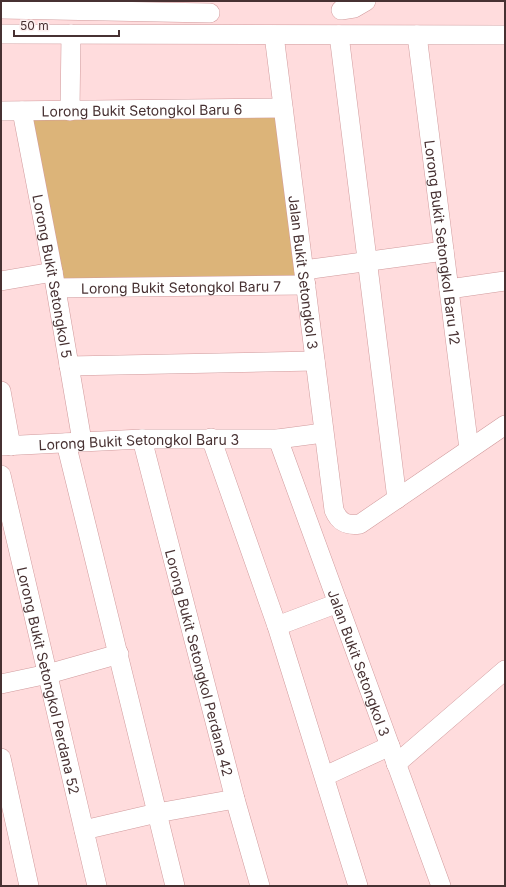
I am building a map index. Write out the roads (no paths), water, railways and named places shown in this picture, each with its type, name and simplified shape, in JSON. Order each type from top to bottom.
[{"type":"street","points":[[341,10],[354,8],[366,1]]},
{"type":"street","points":[[6,7],[145,6],[210,13]]},
{"type":"street","points":[[1,34],[505,35]]},
{"type":"street","points":[[70,111],[71,34]]},
{"type":"street","name":"Jalan Bukit Setongkol 3","points":[[274,35],[323,433],[334,510],[337,518],[343,523],[350,525],[360,524],[397,499]]},
{"type":"street","points":[[339,35],[397,499],[505,425]]},
{"type":"street","name":"Lorong Bukit Setongkol Baru 12","points":[[417,35],[469,449]]},
{"type":"street","name":"Lorong Bukit Setongkol Baru 6","points":[[1,111],[284,108]]},
{"type":"street","name":"Lorong Bukit Setongkol 5","points":[[22,111],[55,280],[69,366],[74,442],[119,654],[175,886]]},
{"type":"street","name":"Lorong Bukit Setongkol Baru 7","points":[[1,281],[305,277],[368,262],[444,251]]},
{"type":"street","points":[[449,289],[505,281]]},
{"type":"street","points":[[69,366],[315,361]]},
{"type":"street","points":[[1,391],[6,446]]},
{"type":"street","name":"Lorong Bukit Setongkol Baru 3","points":[[6,446],[142,439],[278,439],[323,433]]},
{"type":"street","points":[[211,438],[276,626],[358,886]]},
{"type":"street","name":"Lorong Bukit Setongkol Perdana 42","points":[[142,439],[235,799],[260,886]]},
{"type":"street","name":"Jalan Bukit Setongkol 3","points":[[278,439],[441,886]]},
{"type":"street","name":"Lorong Bukit Setongkol Perdana 52","points":[[1,475],[97,886]]},
{"type":"street","points":[[276,626],[338,603]]},
{"type":"street","points":[[1,684],[48,674],[119,654]]},
{"type":"street","points":[[396,764],[505,670]]},
{"type":"street","points":[[324,776],[390,746]]},
{"type":"street","points":[[1,758],[29,886]]},
{"type":"street","points":[[84,830],[157,813],[235,799]]}]
